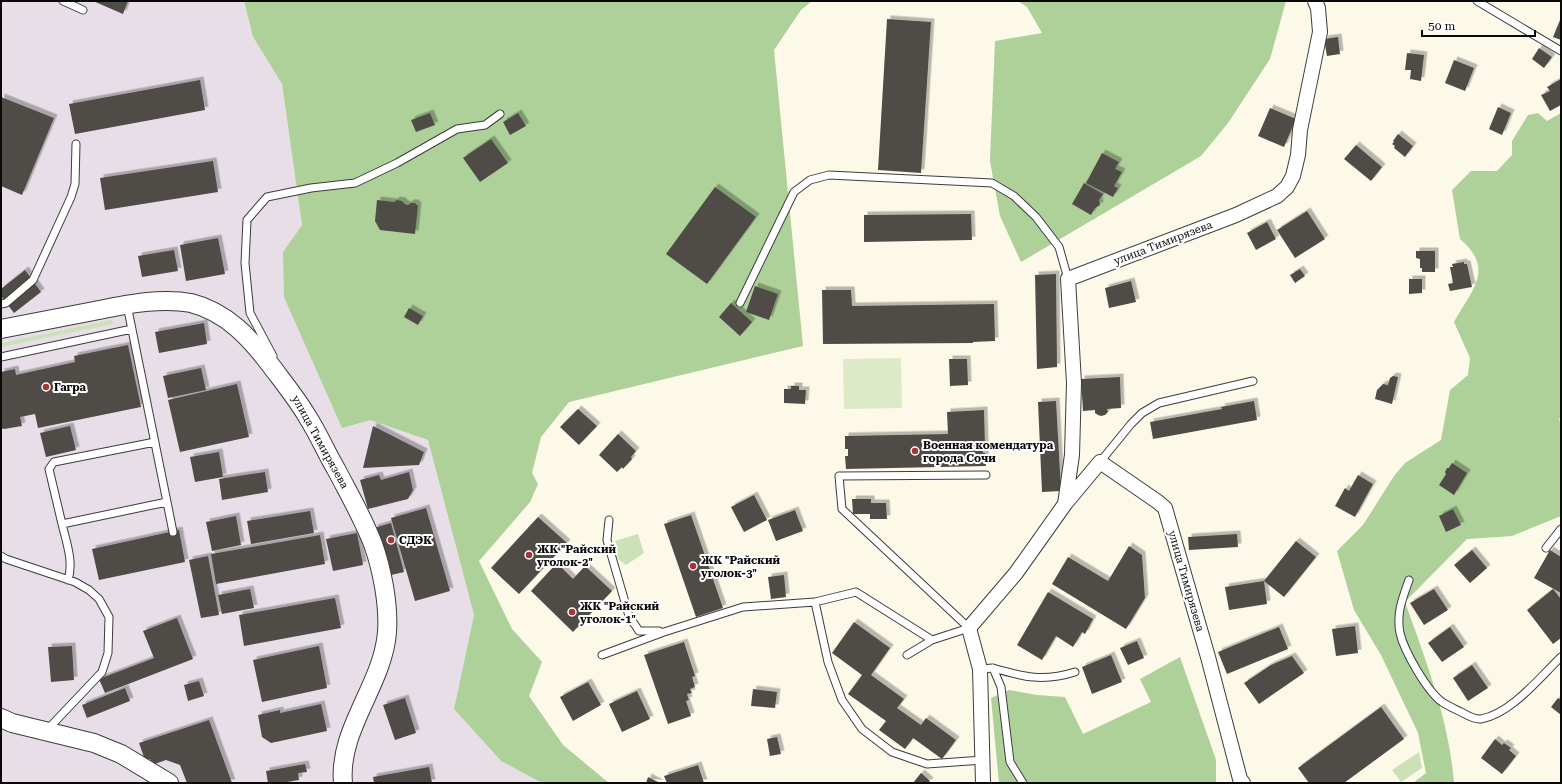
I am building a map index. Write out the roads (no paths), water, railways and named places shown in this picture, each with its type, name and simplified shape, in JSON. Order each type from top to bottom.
[{"type":"street","name":"улица Тимирязева","points":[[1068,279],[1236,215],[1277,196],[1287,187],[1295,169],[1300,130],[1320,32],[1318,8],[1315,1]]},
{"type":"street","points":[[1065,504],[1072,454],[1074,383],[1068,279]]},
{"type":"street","name":"улица Тимирязева","points":[[1,329],[155,301],[190,303],[214,312],[237,327],[254,344],[292,393],[307,416],[360,514],[373,545],[387,598],[387,633],[383,653],[374,682],[345,750],[342,773],[343,783]]},
{"type":"street","name":"улица Тимирязева","points":[[1100,462],[1158,502],[1165,508],[1168,514],[1240,779],[1243,783]]},
{"type":"street","points":[[983,783],[987,669],[969,628],[1016,573],[1065,504],[1100,462]]},
{"type":"street","points":[[1,718],[12,723],[94,743],[121,754],[169,783]]},
{"type":"lane","points":[[63,1],[83,10]]},
{"type":"lane","points":[[1477,1],[1561,51]]},
{"type":"lane","points":[[292,393],[250,313],[245,263],[247,220],[267,197],[311,188],[355,183],[398,163],[457,129],[485,125],[500,114]]},
{"type":"lane","points":[[1,304],[6,303],[33,280],[71,197],[75,184],[76,144]]},
{"type":"lane","points":[[740,302],[794,192],[810,180],[830,175],[992,183],[1014,196],[1036,217],[1059,247],[1068,279]]},
{"type":"lane","points":[[127,305],[173,532]]},
{"type":"lane","points":[[1,357],[132,329]]},
{"type":"lane","points":[[1100,462],[1131,424],[1142,413],[1159,403],[1253,381]]},
{"type":"lane","points":[[68,580],[70,562],[49,468],[50,465],[54,462],[155,442]]},
{"type":"lane","points":[[907,655],[932,640],[969,628],[842,509],[839,476],[986,474]]},
{"type":"lane","points":[[62,524],[167,502]]},
{"type":"lane","points":[[609,520],[607,540],[629,616],[639,631],[664,632]]},
{"type":"lane","points":[[1546,548],[1561,529]]},
{"type":"lane","points":[[1,556],[75,582],[99,599],[109,617],[108,653],[102,672],[46,731]]},
{"type":"lane","points":[[1409,580],[1399,610],[1400,633],[1412,661],[1426,684],[1441,701],[1469,716],[1479,719],[1493,716],[1510,707],[1561,657]]},
{"type":"lane","points":[[602,655],[664,632],[743,607],[815,602],[856,592],[932,640]]},
{"type":"lane","points":[[815,602],[828,662],[842,700],[862,729],[892,752],[927,764],[983,760]]},
{"type":"lane","points":[[987,669],[1030,678],[1058,677],[1075,672]]},
{"type":"lane","points":[[987,669],[1001,688],[1010,762],[1023,783]]},
{"type":"place","name":"Гагра","points":[[46,387]]},
{"type":"place","name":"Военная комендатура города Сочи","points":[[915,451]]},
{"type":"place","name":"СДЭК","points":[[391,540]]},
{"type":"place","name":"ЖК \"Райский уголок-2\"","points":[[529,555]]},
{"type":"place","name":"ЖК \"Райский уголок-3\"","points":[[693,566]]},
{"type":"place","name":"ЖК \"Райский уголок-1\"","points":[[572,612]]}]
